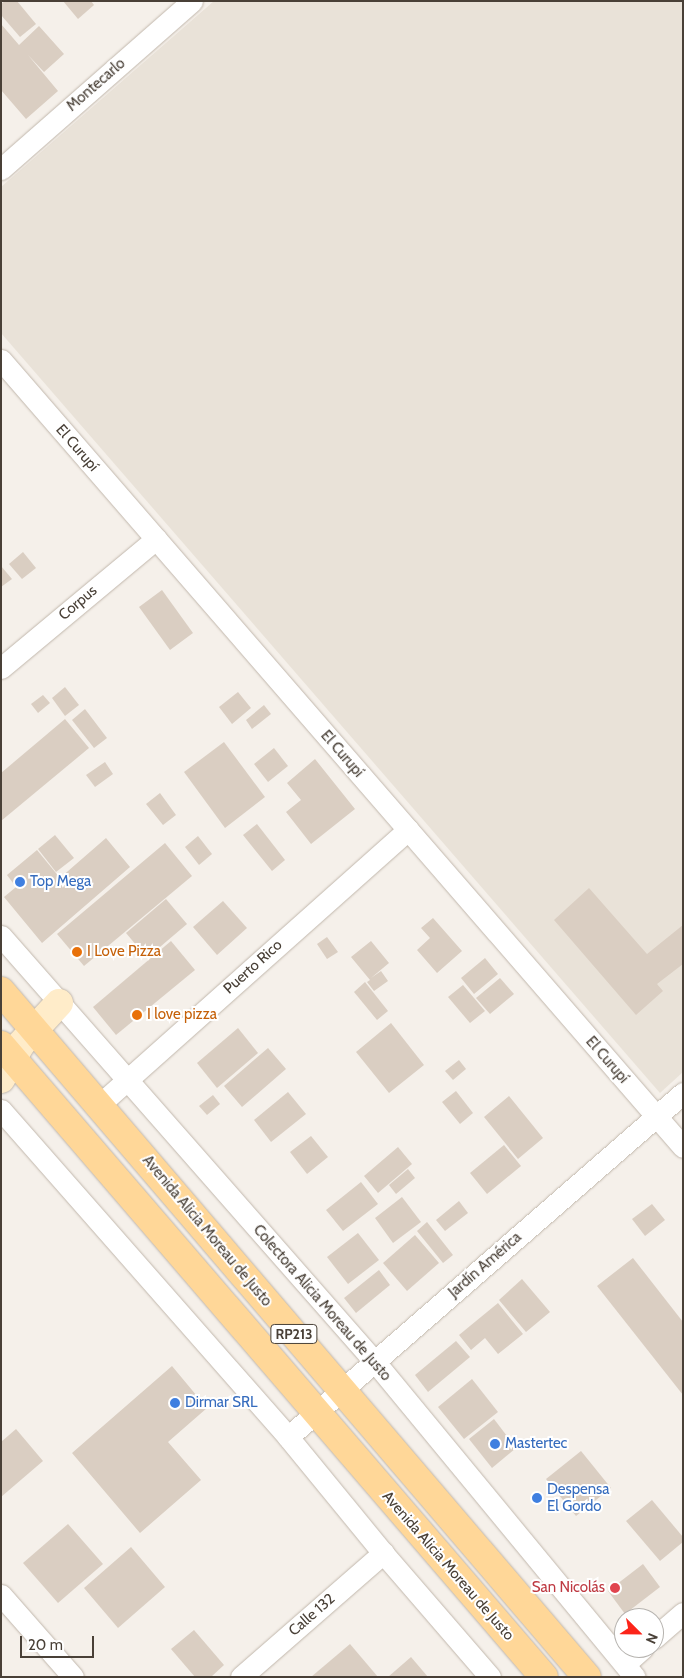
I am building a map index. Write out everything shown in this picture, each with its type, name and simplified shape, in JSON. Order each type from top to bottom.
[{"type":"main road","name":"Avenida Alicia Moreau de Justo","points":[[1,991],[587,1677]]},
{"type":"main road","points":[[5,1061],[59,1003]]},
{"type":"main road","name":"Avenida Alicia Moreau de Justo","points":[[5,1061],[316,1412],[544,1677]]},
{"type":"street","name":"Montecarlo","points":[[1,169],[189,2]]},
{"type":"street","name":"El Curupí","points":[[1,360],[683,1148]]},
{"type":"street","name":"Corpus","points":[[1,668],[156,539]]},
{"type":"street","name":"Puerto Rico","points":[[99,1105],[408,830]]},
{"type":"street","name":"Colectora Alicia Moreau de Justo","points":[[1,936],[375,1362],[630,1670]]},
{"type":"street","name":"Jardín América","points":[[288,1437],[683,1093]]},
{"type":"street","points":[[1,1110],[288,1437],[383,1553],[490,1677]]},
{"type":"street","name":"Calle 132","points":[[241,1677],[383,1553]]},
{"type":"street","points":[[1,1595],[73,1677]]},
{"type":"street","points":[[664,1629],[683,1613]]},
{"type":"street","points":[[630,1670],[637,1658]]},
{"type":"shaded area","points":[[214,1],[683,1],[683,1072],[660,1093],[1,333],[1,187]]},
{"type":"building","points":[[5,1],[17,1],[36,24],[20,37],[1,15],[1,4]]},
{"type":"building","points":[[63,1],[91,1],[94,5],[78,19]]},
{"type":"building","points":[[1,24],[19,45],[39,26],[64,54],[44,72],[28,55],[58,91],[26,119],[1,90]]},
{"type":"building","points":[[23,552],[36,568],[22,579],[9,564]]},
{"type":"building","points":[[1,566],[12,579],[1,587]]},
{"type":"building","points":[[162,590],[193,633],[170,650],[139,607]]},
{"type":"building","points":[[65,687],[79,705],[65,716],[52,698]]},
{"type":"building","points":[[238,692],[251,708],[232,724],[219,707]]},
{"type":"building","points":[[43,695],[50,703],[38,713],[31,704]]},
{"type":"building","points":[[264,705],[271,714],[252,729],[246,720]]},
{"type":"building","points":[[85,709],[107,738],[94,748],[72,720]]},
{"type":"building","points":[[65,719],[89,748],[1,821],[1,773]]},
{"type":"building","points":[[224,742],[265,797],[225,828],[184,772]]},
{"type":"building","points":[[274,748],[288,766],[268,782],[254,764]]},
{"type":"building","points":[[315,759],[355,809],[311,844],[286,812],[301,800],[287,783]]},
{"type":"building","points":[[105,762],[113,774],[95,787],[86,775]]},
{"type":"building","points":[[160,793],[176,815],[163,825],[146,804]]},
{"type":"building","points":[[257,824],[285,860],[272,871],[243,835]]},
{"type":"building","points":[[55,835],[74,858],[56,872],[38,849]]},
{"type":"building","points":[[198,836],[212,854],[199,865],[185,847]]},
{"type":"building","points":[[106,838],[130,867],[42,943],[4,897],[16,887],[7,875],[37,850],[60,878]]},
{"type":"building","points":[[165,843],[192,876],[84,966],[57,934]]},
{"type":"building","points":[[589,888],[647,954],[683,925],[683,964],[657,984],[663,991],[636,1015],[554,920]]},
{"type":"building","points":[[166,899],[187,924],[147,958],[126,933]]},
{"type":"building","points":[[223,901],[247,928],[217,955],[193,927]]},
{"type":"building","points":[[433,918],[462,951],[437,973],[417,950],[430,938],[421,928]]},
{"type":"building","points":[[327,937],[338,952],[327,959],[317,944]]},
{"type":"building","points":[[171,941],[195,970],[116,1035],[93,1007]]},
{"type":"building","points":[[371,941],[389,963],[371,978],[381,971],[388,981],[374,991],[367,982],[370,980],[351,957]]},
{"type":"building","points":[[485,958],[498,974],[474,994],[461,978]]},
{"type":"building","points":[[500,978],[514,994],[490,1014],[476,998]]},
{"type":"building","points":[[365,982],[388,1011],[377,1020],[354,992]]},
{"type":"building","points":[[463,985],[485,1011],[470,1023],[448,997]]},
{"type":"building","points":[[391,1023],[424,1065],[389,1093],[356,1052]]},
{"type":"building","points":[[238,1028],[258,1053],[217,1088],[197,1063]]},
{"type":"building","points":[[268,1048],[286,1069],[242,1107],[224,1086]]},
{"type":"building","points":[[459,1060],[466,1069],[453,1080],[445,1071]]},
{"type":"building","points":[[456,1091],[473,1113],[460,1124],[442,1102]]},
{"type":"building","points":[[288,1092],[306,1114],[271,1142],[254,1120]]},
{"type":"building","points":[[213,1095],[220,1104],[207,1115],[199,1106]]},
{"type":"building","points":[[509,1096],[543,1138],[518,1159],[484,1117]]},
{"type":"building","points":[[311,1136],[328,1157],[307,1174],[290,1152]]},
{"type":"building","points":[[504,1145],[521,1166],[487,1194],[470,1173]]},
{"type":"building","points":[[398,1147],[412,1164],[378,1193],[364,1176]]},
{"type":"building","points":[[408,1169],[415,1178],[396,1194],[389,1185]]},
{"type":"building","points":[[361,1182],[378,1204],[343,1231],[326,1210]]},
{"type":"building","points":[[402,1197],[421,1222],[393,1243],[375,1218]]},
{"type":"building","points":[[459,1201],[468,1213],[445,1231],[436,1220]]},
{"type":"building","points":[[652,1204],[665,1220],[645,1236],[632,1219]]},
{"type":"building","points":[[427,1222],[453,1255],[443,1263],[417,1231]]},
{"type":"building","points":[[358,1233],[379,1260],[348,1284],[327,1257]]},
{"type":"building","points":[[415,1235],[439,1263],[407,1291],[383,1263]]},
{"type":"building","points":[[633,1258],[683,1322],[683,1395],[597,1286]]},
{"type":"building","points":[[379,1270],[390,1285],[356,1313],[344,1298]]},
{"type":"building","points":[[522,1279],[550,1312],[526,1332],[499,1300]]},
{"type":"building","points":[[498,1303],[523,1334],[498,1354],[485,1338],[471,1350],[459,1335]]},
{"type":"building","points":[[456,1341],[470,1357],[428,1392],[415,1375]]},
{"type":"building","points":[[172,1366],[207,1408],[168,1442],[201,1480],[140,1533],[72,1453]]},
{"type":"building","points":[[472,1379],[498,1412],[464,1439],[438,1407]]},
{"type":"building","points":[[494,1419],[516,1448],[492,1468],[469,1439]]},
{"type":"building","points":[[16,1429],[43,1461],[1,1497],[1,1442]]},
{"type":"building","points":[[581,1451],[611,1488],[576,1516],[546,1479]]},
{"type":"building","points":[[652,1500],[683,1537],[683,1542],[660,1561],[626,1521]]},
{"type":"building","points":[[68,1524],[103,1564],[58,1603],[23,1563]]},
{"type":"building","points":[[131,1547],[165,1587],[118,1628],[84,1588]]},
{"type":"building","points":[[643,1564],[660,1587],[633,1608],[621,1608],[608,1591]]},
{"type":"building","points":[[194,1630],[224,1665],[211,1677],[195,1677],[171,1649]]},
{"type":"building","points":[[350,1644],[378,1677],[311,1677]]},
{"type":"building","points":[[411,1657],[428,1677],[388,1677]]},
{"type":"place","name":"Top Mega","points":[[20,882]]},
{"type":"place","name":"I Love Pizza","points":[[77,952]]},
{"type":"place","name":"I love pizza","points":[[137,1015]]},
{"type":"place","name":"Dirmar SRL","points":[[175,1403]]},
{"type":"place","name":"Mastertec","points":[[495,1444]]},
{"type":"place","name":"Despensa El Gordo","points":[[537,1498]]},
{"type":"place","name":"San Nicolás","points":[[615,1588]]}]
